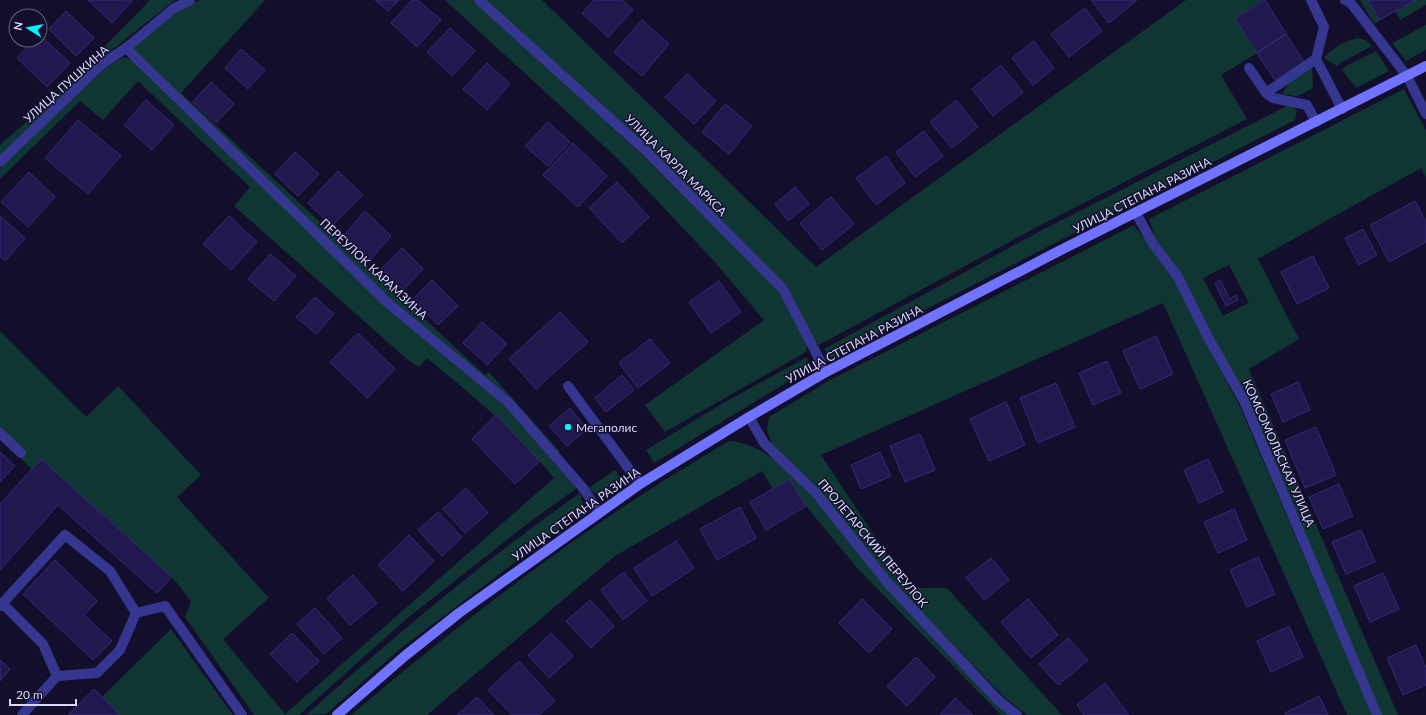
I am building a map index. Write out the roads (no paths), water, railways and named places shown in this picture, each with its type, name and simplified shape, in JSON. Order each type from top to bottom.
[{"type":"main road","name":"УЛИЦА СТЕПАНА РАЗИНА","points":[[337,715],[406,655],[459,613],[640,484],[749,417],[826,372],[1426,66]]},
{"type":"street","name":"УЛИЦА ПУШКИНА","points":[[0,162],[102,64],[126,48],[173,9],[190,0]]},
{"type":"street","name":"УЛИЦА КАРЛА МАРКСА","points":[[479,0],[646,151],[783,289],[826,372]]},
{"type":"street","points":[[1311,0],[1324,27],[1316,59],[1342,109]]},
{"type":"street","points":[[1345,0],[1350,2],[1406,76],[1426,114]]},
{"type":"street","name":"ПЕРЕУЛОК КАРАМЗИНА","points":[[126,48],[389,304],[508,402],[583,488],[599,512]]},
{"type":"street","points":[[1266,93],[1316,59]]},
{"type":"street","points":[[1249,68],[1266,93],[1273,98],[1307,105],[1316,122]]},
{"type":"street","name":"КОМСОМОЛЬСКАЯ УЛИЦА","points":[[1136,213],[1152,244],[1178,277],[1210,341],[1244,401],[1377,715]]},
{"type":"street","points":[[568,386],[640,484]]},
{"type":"street","name":"ПРОЛЕТАРСКИЙ ПЕРЕУЛОК","points":[[749,417],[764,443],[816,493],[887,582],[998,700],[1017,715]]},
{"type":"street","points":[[0,433],[21,453]]},
{"type":"street","points":[[57,676],[43,644],[1,604],[65,535],[110,570],[136,613]]},
{"type":"street","points":[[136,613],[165,606],[242,715]]},
{"type":"street","points":[[22,715],[57,676],[97,673],[120,650],[136,613]]},
{"type":"place","name":"Мегаполис","points":[[568,427]]}]
